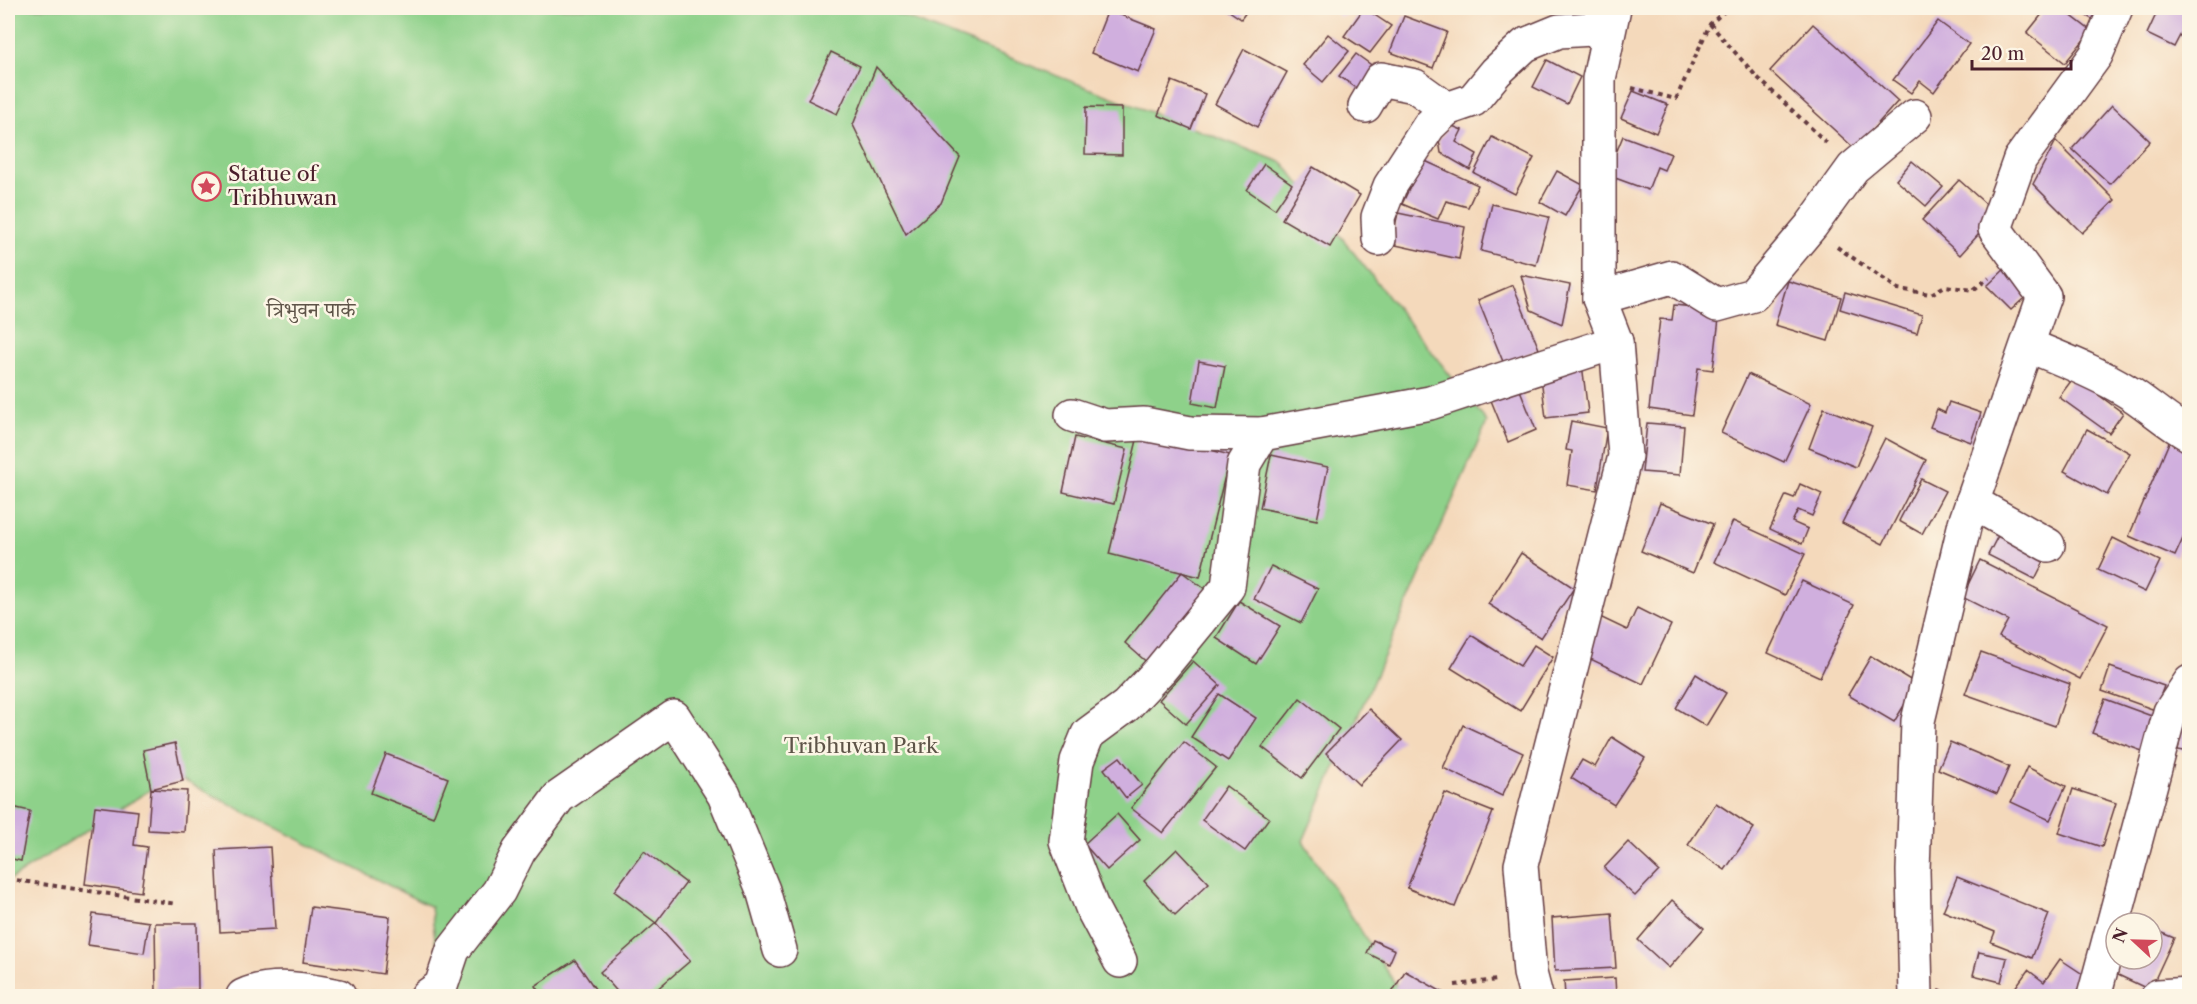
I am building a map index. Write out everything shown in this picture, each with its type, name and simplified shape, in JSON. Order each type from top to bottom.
[{"type":"street","points":[[1916,996],[1913,871],[1918,721],[1965,523],[2044,296],[1995,229],[2020,159],[2096,55],[2116,8]]},
{"type":"street","points":[[1378,239],[1378,217],[1390,186],[1429,126],[1447,109],[1473,100],[1496,72],[1525,45],[1559,31],[1612,18],[1599,80],[1599,298],[1616,342],[1625,456],[1521,865],[1533,985]]},
{"type":"street","points":[[1365,106],[1381,79],[1414,86],[1447,109]]},
{"type":"street","points":[[1599,298],[1672,277],[1718,304],[1753,295],[1811,226],[1853,168],[1915,116]]},
{"type":"street","points":[[1072,415],[1105,426],[1144,424],[1190,433],[1262,434],[1430,403],[1616,342]]},
{"type":"street","points":[[2028,345],[2080,367],[2125,390],[2170,424],[2190,435]]},
{"type":"street","points":[[1120,961],[1093,910],[1066,841],[1077,761],[1088,734],[1126,706],[1160,670],[1228,587],[1244,464],[1262,434]]},
{"type":"street","points":[[1972,502],[2048,545]]},
{"type":"street","points":[[2094,996],[2170,712],[2190,682]]},
{"type":"street","points":[[427,996],[441,986],[453,950],[499,891],[519,851],[559,797],[674,717],[724,795],[763,890],[780,950]]},
{"type":"street","points":[[243,996],[258,989],[307,990],[339,996]]},
{"type":"street","points":[[2158,996],[2190,994]]},
{"type":"path","points":[[1599,80],[1676,99],[1710,24],[1728,8]]},
{"type":"path","points":[[1710,24],[1756,76],[1853,168]]},
{"type":"path","points":[[1811,226],[1839,249],[1898,289],[1931,294],[1945,286],[1973,290],[1988,280],[2009,248]]},
{"type":"path","points":[[8,879],[177,904]]},
{"type":"path","points":[[1455,985],[1485,983],[1533,985]]},
{"type":"shaded area","points":[[1332,8],[1438,8],[1436,12],[1370,9],[1340,17]]},
{"type":"green space","points":[[8,8],[881,8],[1283,163],[1487,422],[1303,841],[1403,996],[330,996],[441,986],[431,907],[173,775],[8,879]]},
{"type":"building","points":[[1225,8],[1249,8],[1241,19]]},
{"type":"building","points":[[1364,8],[1391,26],[1370,53],[1344,36]]},
{"type":"building","points":[[1563,8],[1600,8],[1597,20],[1562,12]]},
{"type":"building","points":[[2047,8],[2061,8],[2091,31],[2065,63],[2027,33]]},
{"type":"building","points":[[2074,8],[2108,8],[2098,23]]},
{"type":"building","points":[[2159,8],[2190,8],[2190,16],[2174,47],[2147,34]]},
{"type":"building","points":[[1108,10],[1156,29],[1138,72],[1091,53]]},
{"type":"building","points":[[1404,16],[1447,32],[1433,68],[1390,52]]},
{"type":"building","points":[[1938,21],[1969,44],[1934,92],[1920,81],[1911,93],[1893,80]]},
{"type":"building","points":[[1813,24],[1898,101],[1855,149],[1770,71]]},
{"type":"building","points":[[1328,34],[1349,51],[1323,82],[1303,65]]},
{"type":"building","points":[[1244,49],[1287,72],[1257,127],[1215,104]]},
{"type":"building","points":[[831,52],[860,66],[837,114],[808,100]]},
{"type":"building","points":[[1356,54],[1381,72],[1364,93],[1339,76]]},
{"type":"building","points":[[1547,60],[1580,77],[1567,104],[1533,87]]},
{"type":"building","points":[[876,67],[960,157],[941,203],[906,234],[853,125]]},
{"type":"building","points":[[1172,81],[1205,94],[1191,129],[1158,115]]},
{"type":"building","points":[[1633,91],[1668,105],[1656,133],[1621,118]]},
{"type":"building","points":[[2112,105],[2150,141],[2110,184],[2072,149]]},
{"type":"building","points":[[1086,107],[1122,108],[1122,155],[1085,154]]},
{"type":"building","points":[[1450,125],[1462,130],[1456,142],[1477,154],[1470,170],[1441,153],[1439,140]]},
{"type":"building","points":[[1623,136],[1671,154],[1664,170],[1657,167],[1648,190],[1607,175]]},
{"type":"building","points":[[1492,137],[1534,158],[1515,194],[1474,173]]},
{"type":"building","points":[[2056,141],[2115,200],[2082,233],[2033,184]]},
{"type":"building","points":[[1423,160],[1478,185],[1468,207],[1446,201],[1438,219],[1402,204]]},
{"type":"building","points":[[1912,161],[1943,187],[1926,206],[1896,180]]},
{"type":"building","points":[[1264,164],[1292,184],[1275,209],[1247,190]]},
{"type":"building","points":[[1313,167],[1360,195],[1330,247],[1282,219]]},
{"type":"building","points":[[1557,171],[1583,185],[1565,216],[1540,202]]},
{"type":"building","points":[[1959,180],[1997,214],[1960,255],[1922,220]]},
{"type":"building","points":[[1492,204],[1549,217],[1536,265],[1481,251]]},
{"type":"building","points":[[1398,213],[1465,227],[1459,259],[1391,244]]},
{"type":"building","points":[[2010,264],[2033,290],[2011,310],[1987,286]]},
{"type":"building","points":[[1521,275],[1570,285],[1562,324],[1531,310]]},
{"type":"building","points":[[1788,281],[1841,297],[1828,341],[1775,325]]},
{"type":"building","points":[[1513,285],[1539,349],[1504,364],[1478,300]]},
{"type":"building","points":[[1845,292],[1922,315],[1917,333],[1840,309]]},
{"type":"building","points":[[1674,305],[1720,310],[1713,370],[1698,368],[1692,415],[1649,409],[1660,319],[1672,320]]},
{"type":"building","points":[[1199,361],[1225,366],[1217,408],[1192,403]]},
{"type":"building","points":[[1582,364],[1588,413],[1546,418],[1540,369]]},
{"type":"building","points":[[1748,374],[1811,404],[1784,462],[1721,433]]},
{"type":"building","points":[[2074,377],[2123,413],[2109,433],[2059,397]]},
{"type":"building","points":[[1518,385],[1536,430],[1508,442],[1490,398]]},
{"type":"building","points":[[1949,402],[1981,413],[1971,442],[1930,427],[1937,409],[1945,413]]},
{"type":"building","points":[[1824,408],[1872,427],[1856,467],[1809,448]]},
{"type":"building","points":[[1571,421],[1607,428],[1597,490],[1567,485],[1572,451],[1566,450]]},
{"type":"building","points":[[1647,423],[1684,426],[1680,475],[1642,472]]},
{"type":"building","points":[[2087,429],[2130,453],[2107,495],[2064,471]]},
{"type":"building","points":[[1139,432],[1230,455],[1200,577],[1109,554]]},
{"type":"building","points":[[1075,437],[1127,449],[1114,504],[1063,492]]},
{"type":"building","points":[[1885,438],[1926,460],[1883,544],[1842,523]]},
{"type":"building","points":[[2170,440],[2190,449],[2190,523],[2175,556],[2129,536]]},
{"type":"building","points":[[1271,455],[1328,467],[1317,520],[1260,508]]},
{"type":"building","points":[[1921,479],[1945,491],[1922,534],[1899,521]]},
{"type":"building","points":[[1800,484],[1822,494],[1812,516],[1798,510],[1792,522],[1808,529],[1802,544],[1770,529],[1786,495],[1794,498]]},
{"type":"building","points":[[1660,503],[1713,524],[1693,573],[1641,551]]},
{"type":"building","points":[[1733,521],[1805,554],[1785,595],[1714,562]]},
{"type":"building","points":[[2001,530],[2048,553],[2035,579],[1988,555]]},
{"type":"building","points":[[2113,538],[2160,561],[2145,592],[2098,570]]},
{"type":"building","points":[[1521,553],[1574,588],[1541,638],[1488,604]]},
{"type":"building","points":[[1980,560],[2108,625],[2080,679],[1999,637],[2008,620],[1962,597]]},
{"type":"building","points":[[1271,566],[1318,589],[1301,623],[1254,599]]},
{"type":"building","points":[[1182,572],[1213,595],[1151,666],[1125,643]]},
{"type":"building","points":[[1802,581],[1854,605],[1820,677],[1768,653]]},
{"type":"building","points":[[1239,601],[1280,626],[1256,664],[1216,638]]},
{"type":"building","points":[[1637,608],[1671,625],[1643,684],[1582,655],[1600,617],[1627,630]]},
{"type":"building","points":[[1471,635],[1520,666],[1534,645],[1553,657],[1520,711],[1451,668]]},
{"type":"building","points":[[1981,652],[2070,684],[2055,726],[1965,694]]},
{"type":"building","points":[[1871,656],[1917,684],[1894,722],[1848,695]]},
{"type":"building","points":[[1193,661],[1220,685],[1186,724],[1159,700]]},
{"type":"building","points":[[2110,667],[2164,686],[2155,710],[2102,691]]},
{"type":"building","points":[[1696,674],[1726,693],[1706,726],[1676,708]]},
{"type":"building","points":[[1219,694],[1256,718],[1228,761],[1191,737]]},
{"type":"building","points":[[1300,698],[1339,729],[1302,778],[1262,747]]},
{"type":"building","points":[[2105,699],[2157,718],[2145,752],[2092,733]]},
{"type":"building","points":[[1369,709],[1402,740],[1359,785],[1326,753]]},
{"type":"building","points":[[2183,722],[2190,723],[2190,752],[2178,750]]},
{"type":"building","points":[[1463,725],[1523,753],[1502,796],[1443,768]]},
{"type":"building","points":[[1612,737],[1645,758],[1614,805],[1571,778],[1582,760],[1595,767]]},
{"type":"building","points":[[1184,742],[1216,767],[1163,833],[1131,808]]},
{"type":"building","points":[[1950,742],[2009,767],[1997,794],[1938,769]]},
{"type":"building","points":[[175,743],[183,781],[151,789],[143,750]]},
{"type":"building","points":[[386,754],[448,778],[433,817],[371,793]]},
{"type":"building","points":[[1120,757],[1142,785],[1126,798],[1104,769]]},
{"type":"building","points":[[2027,767],[2066,786],[2050,820],[2011,802]]},
{"type":"building","points":[[1226,786],[1269,818],[1245,851],[1202,820]]},
{"type":"building","points":[[151,789],[187,791],[184,832],[148,830]]},
{"type":"building","points":[[2073,789],[2116,803],[2102,847],[2059,833]]},
{"type":"building","points":[[1445,793],[1493,812],[1455,907],[1407,888]]},
{"type":"building","points":[[1716,803],[1754,828],[1725,870],[1688,845]]},
{"type":"building","points":[[8,806],[30,811],[21,861],[8,858]]},
{"type":"building","points":[[95,806],[138,811],[134,845],[147,847],[141,892],[85,884]]},
{"type":"building","points":[[1117,814],[1140,840],[1107,870],[1084,844]]},
{"type":"building","points":[[1628,842],[1659,871],[1635,896],[1604,868]]},
{"type":"building","points":[[270,847],[275,929],[220,932],[216,850]]},
{"type":"building","points":[[1177,849],[1209,883],[1175,915],[1144,881]]},
{"type":"building","points":[[644,851],[686,883],[656,923],[614,891]]},
{"type":"building","points":[[1957,877],[2049,914],[2032,958],[1991,942],[1995,932],[1943,911]]},
{"type":"building","points":[[1672,900],[1704,928],[1669,968],[1638,940]]},
{"type":"building","points":[[311,907],[390,917],[383,974],[303,962]]},
{"type":"building","points":[[1612,913],[1616,968],[1555,971],[1552,918]]},
{"type":"building","points":[[93,914],[149,922],[144,953],[88,945]]},
{"type":"building","points":[[155,923],[197,923],[198,990],[156,991]]},
{"type":"building","points":[[656,923],[690,961],[649,996],[621,996],[600,972]]},
{"type":"building","points":[[2164,934],[2174,938],[2164,960]]},
{"type":"building","points":[[1373,940],[1395,950],[1389,964],[1367,953]]},
{"type":"building","points":[[1979,952],[2007,958],[2001,982],[1973,975]]},
{"type":"building","points":[[2060,959],[2090,979],[2078,996],[2065,996],[2059,992],[2057,996],[2009,996],[2028,970],[2044,982]]},
{"type":"building","points":[[575,960],[600,996],[542,996],[535,986]]},
{"type":"building","points":[[1405,971],[1444,993],[1442,996],[1390,996]]},
{"type":"building","points":[[2117,971],[2159,971],[2150,990],[2116,974]]},
{"type":"building","points":[[1615,978],[1616,996],[1565,996],[1564,981]]},
{"type":"building","points":[[1939,990],[1954,996],[1938,996]]},
{"type":"place","name":"Statue of Tribhuwan","points":[[207,186]]},
{"type":"park label","name":"त्रिभुवन पार्क","points":[[311,310]]},
{"type":"park label","name":"Tribhuvan Park","points":[[861,746]]}]
